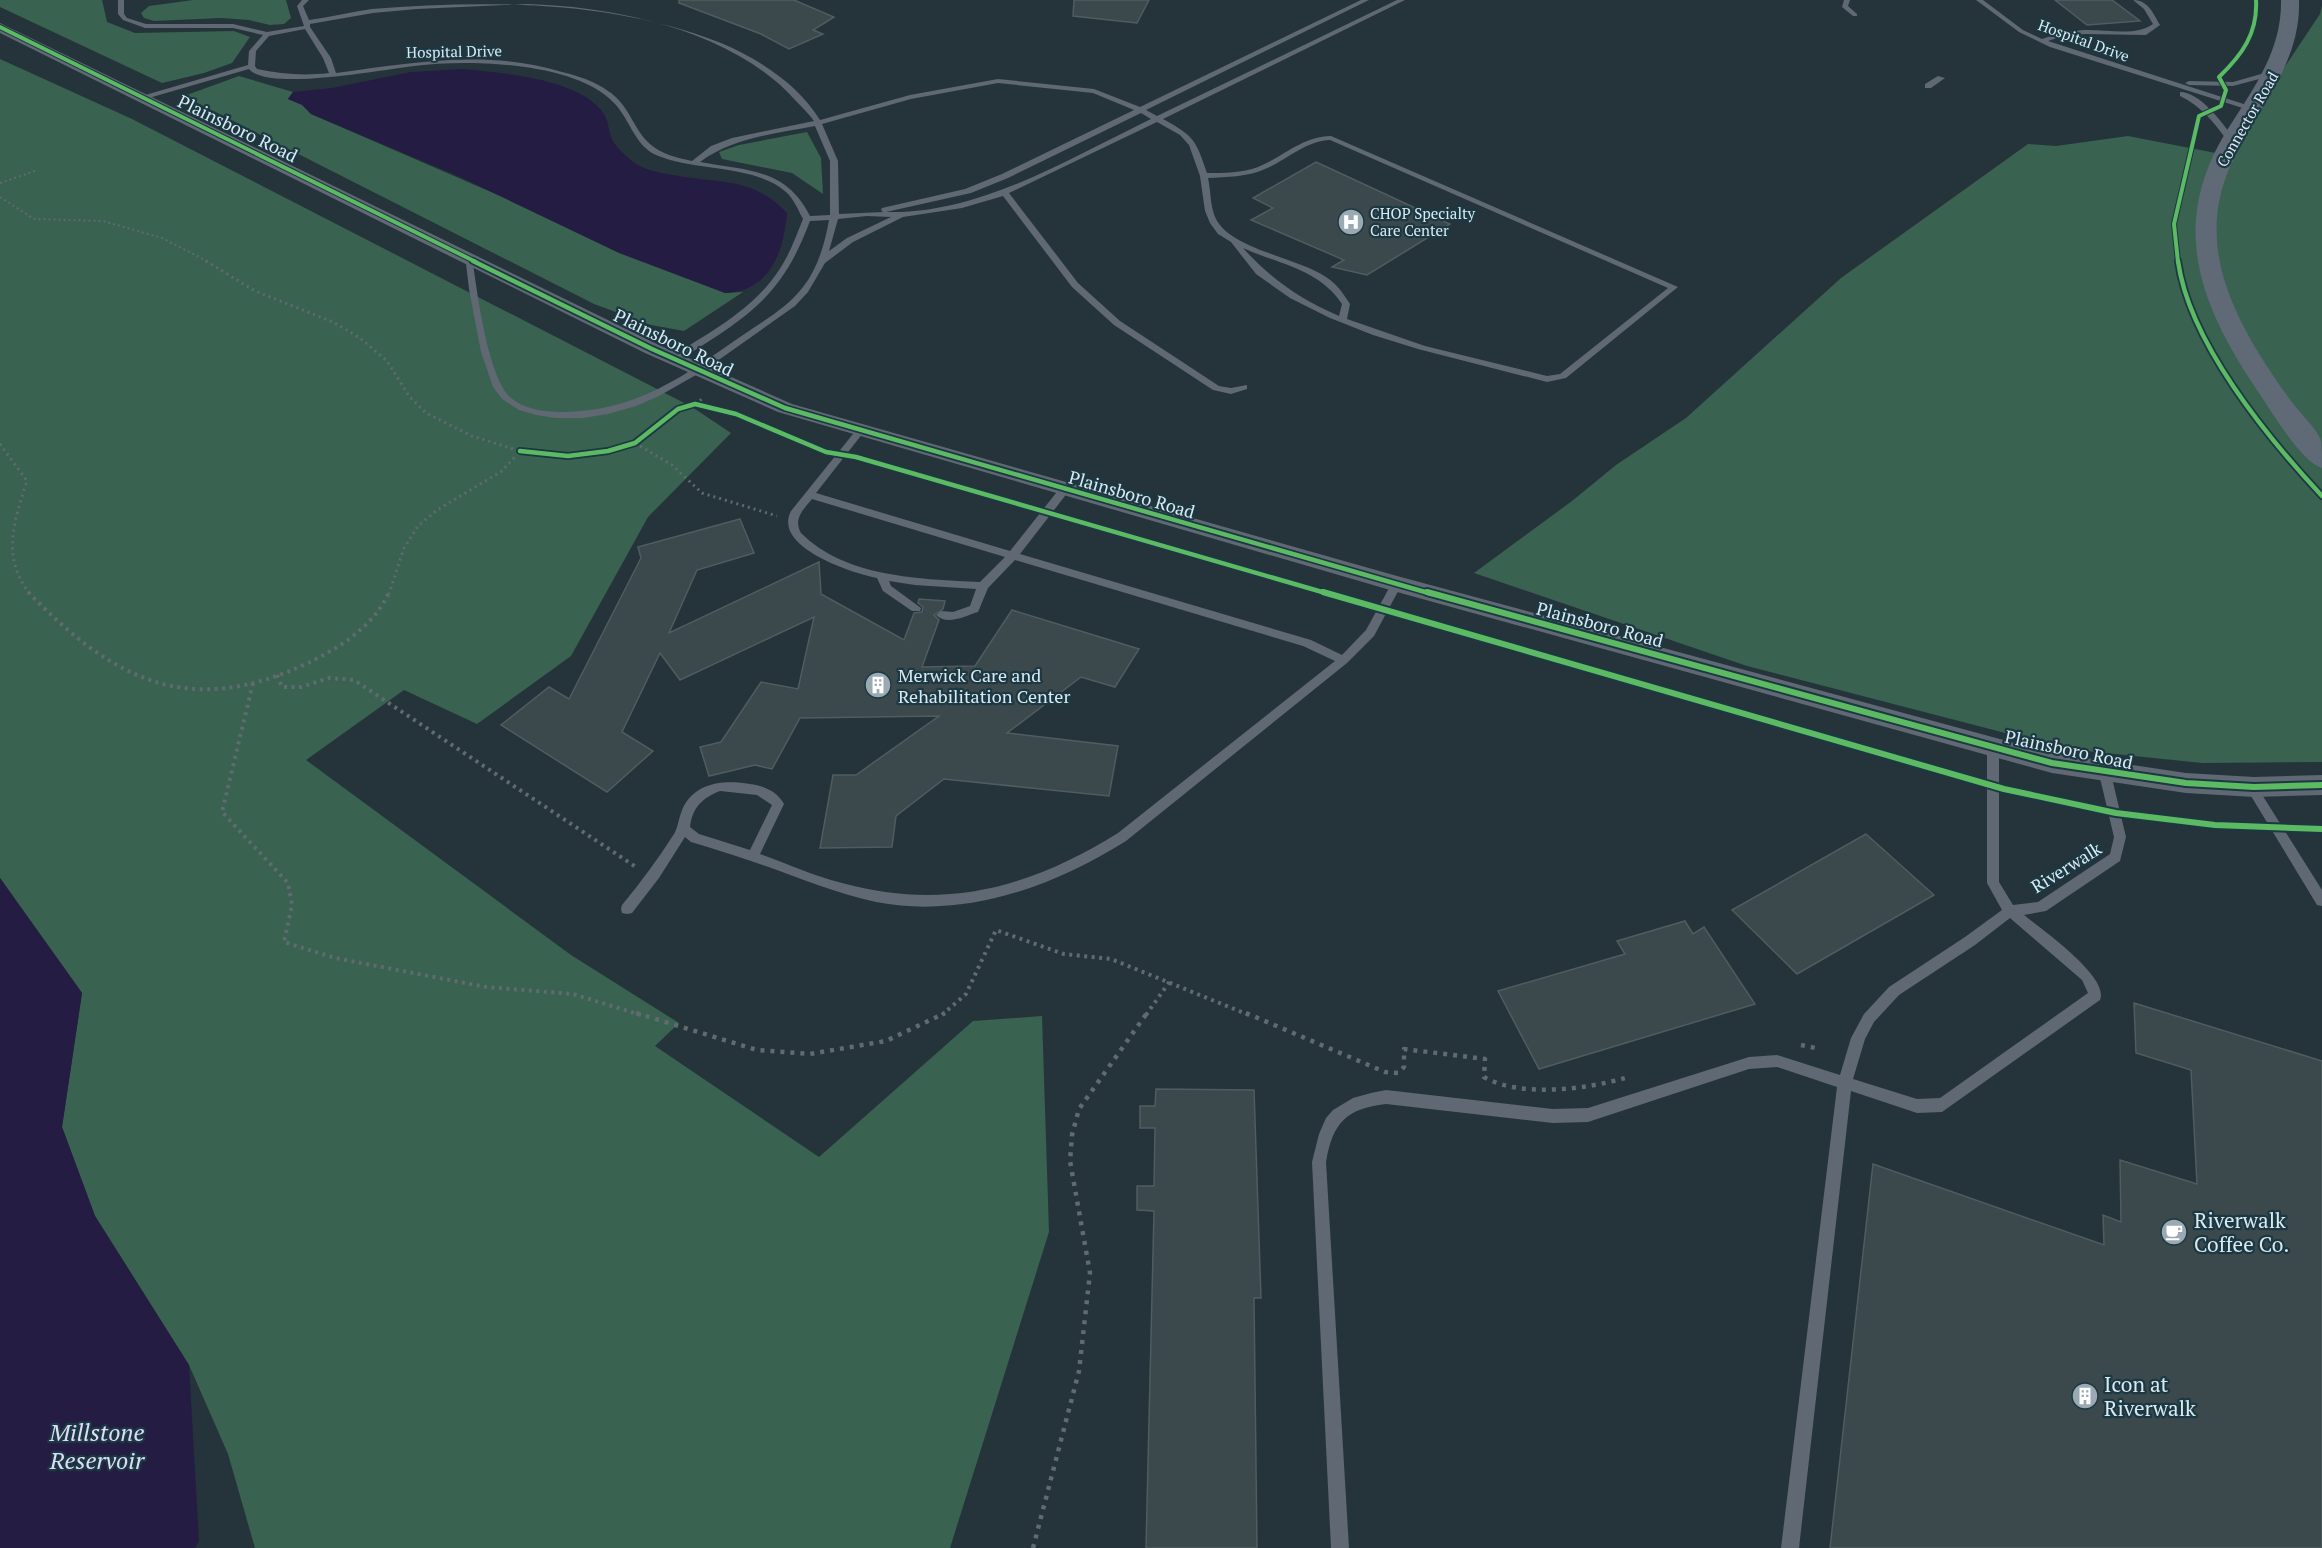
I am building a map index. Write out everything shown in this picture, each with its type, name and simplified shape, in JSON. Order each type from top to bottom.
[{"type":"street","name":"Connector Road","points":[[2290,0],[2291,16],[2276,72],[2219,161],[2208,203],[2207,253],[2223,302],[2248,354],[2289,419],[2322,459]]},
{"type":"street","name":"Plainsboro Road","points":[[3,30],[698,371],[785,408],[1397,584],[1993,748],[2105,774],[2197,785],[2252,788],[2322,785]]},
{"type":"lane","points":[[121,0],[121,14],[135,24],[157,27],[233,26],[267,34],[412,4],[551,3],[615,10],[669,25],[716,42],[757,62],[800,96],[831,145],[839,190],[821,262],[805,290],[782,312],[698,371],[647,400],[611,412],[587,416],[544,414],[513,405],[503,396],[492,374],[468,257]]},
{"type":"lane","points":[[306,0],[300,6],[307,24],[327,58],[333,75]]},
{"type":"lane","points":[[867,214],[977,187],[1005,176],[1365,0]]},
{"type":"lane","points":[[674,359],[762,299],[779,281],[796,253],[807,219],[867,214],[901,215],[962,206],[1005,193],[1402,0]]},
{"type":"lane","name":"Hospital Drive","points":[[1979,0],[2002,18],[2042,41],[2152,79]]},
{"type":"lane","points":[[2042,41],[2062,34],[2085,32],[2146,33],[2157,25],[2147,8],[2136,0]]},
{"type":"lane","points":[[1847,1],[1844,6],[1855,15]]},
{"type":"lane","points":[[145,98],[251,66],[253,51],[267,34]]},
{"type":"lane","name":"Hospital Drive","points":[[251,66],[255,72],[293,79],[417,63],[471,61],[511,63],[554,70],[597,87],[618,100],[639,135],[655,152],[694,163],[763,177],[785,187],[797,199],[807,219]]},
{"type":"lane","points":[[2152,79],[2203,85],[2234,84],[2276,72]]},
{"type":"lane","points":[[1928,86],[1941,78]]},
{"type":"lane","points":[[2152,79],[2252,108]]},
{"type":"lane","points":[[2152,79],[2196,100],[2214,116],[2232,140]]},
{"type":"lane","points":[[694,163],[714,148],[735,140],[817,123],[910,98],[998,81],[1052,85],[1094,91],[1158,119],[1183,133],[1193,144],[1204,176],[1214,223],[1234,243],[1247,262],[1297,298],[1342,320],[1399,341],[1547,379],[1563,376],[1674,287],[1331,138],[1311,141],[1267,166],[1245,172],[1204,176]]},
{"type":"lane","points":[[1005,193],[1075,285],[1117,323],[1216,388],[1231,392],[1244,387]]},
{"type":"lane","points":[[821,262],[850,240],[901,215]]},
{"type":"lane","points":[[1234,243],[1275,255],[1310,271],[1337,289],[1346,304],[1342,320]]},
{"type":"lane","points":[[860,431],[791,521],[795,532],[816,550],[852,567],[882,577],[926,584],[983,586]]},
{"type":"lane","points":[[940,615],[953,616],[974,609],[983,586],[1013,555],[1064,490]]},
{"type":"lane","points":[[810,495],[1307,643],[1327,650],[1343,660]]},
{"type":"lane","points":[[882,577],[887,588],[916,608]]},
{"type":"lane","points":[[684,829],[695,838],[753,856],[843,889],[880,898],[966,899],[1020,887],[1050,877],[1108,847],[1343,660],[1370,633],[1397,584]]},
{"type":"lane","points":[[1340,1548],[1319,1162],[1322,1139],[1331,1122],[1345,1108],[1363,1100],[1386,1097],[1553,1116],[1588,1114],[1749,1064],[1777,1061],[1917,1106],[1942,1105],[2092,1000],[2095,990],[2087,976],[2010,911],[1993,883],[1993,748]]},
{"type":"lane","name":"Riverwalk","points":[[2010,911],[2041,907],[2116,857],[2120,837],[2105,774]]},
{"type":"lane","points":[[627,909],[655,874],[684,829],[684,817],[689,806],[708,790],[719,786],[735,787],[764,792],[774,798],[778,804],[753,856]]},
{"type":"lane","points":[[2252,788],[2322,901]]},
{"type":"lane","points":[[1790,1548],[1845,1083],[1858,1038],[1879,1004],[1894,991],[1970,941],[2010,911]]},
{"type":"path","points":[[0,183],[38,170]]},
{"type":"path","points":[[0,197],[34,219],[103,221],[162,238],[196,254],[255,291],[333,322],[360,338],[387,361],[410,396],[426,413],[472,436],[529,453]]},
{"type":"path","points":[[695,405],[702,399]]},
{"type":"path","points":[[687,407],[695,405],[706,407]]},
{"type":"path","points":[[626,446],[636,443],[644,436]]},
{"type":"path","points":[[636,443],[672,465],[702,493],[778,517]]},
{"type":"path","points":[[0,444],[27,481],[10,526],[11,567],[38,605],[128,672],[153,681],[202,691],[252,683],[277,675],[312,661],[360,631],[376,615],[389,595],[401,549],[410,535],[442,506],[502,471],[520,451]]},
{"type":"path","points":[[277,675],[282,687],[291,689],[329,678],[354,680],[641,871]]},
{"type":"path","points":[[252,683],[222,812],[288,883],[292,905],[284,942],[335,958],[486,987],[573,994],[757,1050],[810,1054],[886,1041],[946,1012],[966,994],[996,930],[1064,954],[1112,959],[1170,981],[1384,1072],[1398,1073],[1404,1066],[1404,1049],[1485,1059],[1484,1077],[1494,1084],[1561,1092],[1588,1089],[1632,1076]]},
{"type":"path","points":[[1034,1548],[1079,1371],[1090,1273],[1070,1161],[1072,1135],[1079,1109],[1092,1088],[1170,981]]},
{"type":"path","points":[[1791,1043],[1820,1049]]},
{"type":"green space","points":[[0,0],[102,0],[107,22],[135,33],[234,31],[250,37],[232,63],[204,73],[162,83],[0,7]]},
{"type":"green space","points":[[193,0],[286,0],[291,18],[284,24],[270,25],[249,20],[221,18],[154,21],[144,18],[141,13],[149,6]]},
{"type":"green space","points":[[2322,5],[2322,762],[2202,763],[2067,749],[1747,666],[1474,573],[1572,501],[1616,465],[1686,418],[1841,278],[2028,144],[2056,146],[2128,136],[2226,155],[2320,14]]},
{"type":"green space","points":[[0,59],[132,119],[692,407],[731,433],[648,517],[571,656],[477,724],[404,690],[306,760],[571,955],[679,1023],[655,1046],[819,1157],[973,1021],[1042,1016],[1049,1232],[950,1548],[255,1548],[228,1454],[189,1365],[95,1216],[62,1127],[82,993],[0,878]]},
{"type":"green space","points":[[239,76],[293,92],[288,99],[303,105],[311,114],[689,278],[725,293],[743,292],[684,331],[651,325],[594,304],[184,96]]},
{"type":"green space","points":[[807,132],[821,158],[823,194],[792,173],[722,159],[719,152],[739,145]]},
{"type":"water","points":[[463,69],[539,80],[577,92],[593,102],[604,114],[614,142],[638,165],[664,173],[748,187],[774,201],[787,213],[782,241],[772,267],[753,285],[740,291],[725,293],[619,253],[458,176],[311,114],[302,105],[288,99],[293,92],[332,88],[411,72]]},
{"type":"water","name":"Millstone Reservoir","points":[[0,878],[82,993],[62,1127],[95,1216],[189,1365],[199,1541],[195,1548],[0,1548]]},
{"type":"building","points":[[679,0],[794,0],[834,17],[813,30],[823,34],[789,49],[761,34],[679,3]]},
{"type":"building","points":[[1074,0],[1149,0],[1137,23],[1073,16]]},
{"type":"building","points":[[2055,0],[2112,0],[2140,21],[2087,25]]},
{"type":"building","name":"CHOP Specialty Care Center","points":[[1316,162],[1450,224],[1367,275],[1332,267],[1344,260],[1251,220],[1273,208],[1253,198]]},
{"type":"building","name":"Merwick Care and Rehabilitation Center","points":[[740,519],[754,553],[697,570],[669,633],[819,562],[821,594],[904,640],[914,613],[922,612],[923,607],[918,603],[919,599],[945,601],[943,609],[934,615],[939,620],[922,667],[975,666],[1012,610],[1139,649],[1115,687],[1081,677],[1007,733],[1118,746],[1109,796],[944,779],[896,816],[892,847],[820,848],[833,775],[856,775],[939,716],[800,718],[772,769],[755,765],[709,776],[700,747],[721,742],[761,682],[798,689],[814,617],[680,680],[660,653],[622,732],[653,751],[607,792],[501,725],[549,687],[569,699],[641,558],[638,547]]},
{"type":"building","points":[[1866,834],[1934,895],[1797,974],[1732,910]]},
{"type":"building","points":[[1685,921],[1693,934],[1704,927],[1755,1004],[1539,1069],[1498,991],[1625,954],[1617,941]]},
{"type":"building","name":"Icon at Riverwalk","points":[[2134,1003],[2322,1061],[2322,1548],[1830,1548],[1873,1164],[2104,1245],[2103,1215],[2121,1222],[2120,1160],[2197,1184],[2191,1070],[2136,1053]]},
{"type":"building","points":[[1156,1089],[1254,1090],[1261,1298],[1254,1298],[1257,1548],[1146,1548],[1154,1211],[1137,1210],[1137,1186],[1154,1186],[1155,1128],[1140,1128],[1140,1106],[1155,1106]]},
{"type":"cycle path","points":[[2256,0],[2257,12],[2253,33],[2242,52],[2219,77],[2226,90],[2221,106],[2199,116],[2174,233],[2179,267],[2190,303],[2206,339],[2227,375],[2274,442],[2322,496]]},
{"type":"cycle path","points":[[0,27],[652,349],[785,408],[1397,584],[2052,763],[2153,780],[2220,786],[2322,785]]},
{"type":"cycle path","points":[[520,451],[568,456],[608,451],[635,443],[678,409],[695,404],[736,414],[826,452],[856,457],[2004,789],[2116,813],[2215,825],[2322,829]]},
{"type":"place","name":"CHOP Specialty Care Center","points":[[1351,222]]},
{"type":"place","name":"Merwick Care and Rehabilitation Center","points":[[878,685]]},
{"type":"place","name":"Riverwalk Coffee Co.","points":[[2174,1232]]},
{"type":"place","name":"Icon at Riverwalk","points":[[2085,1396]]}]
